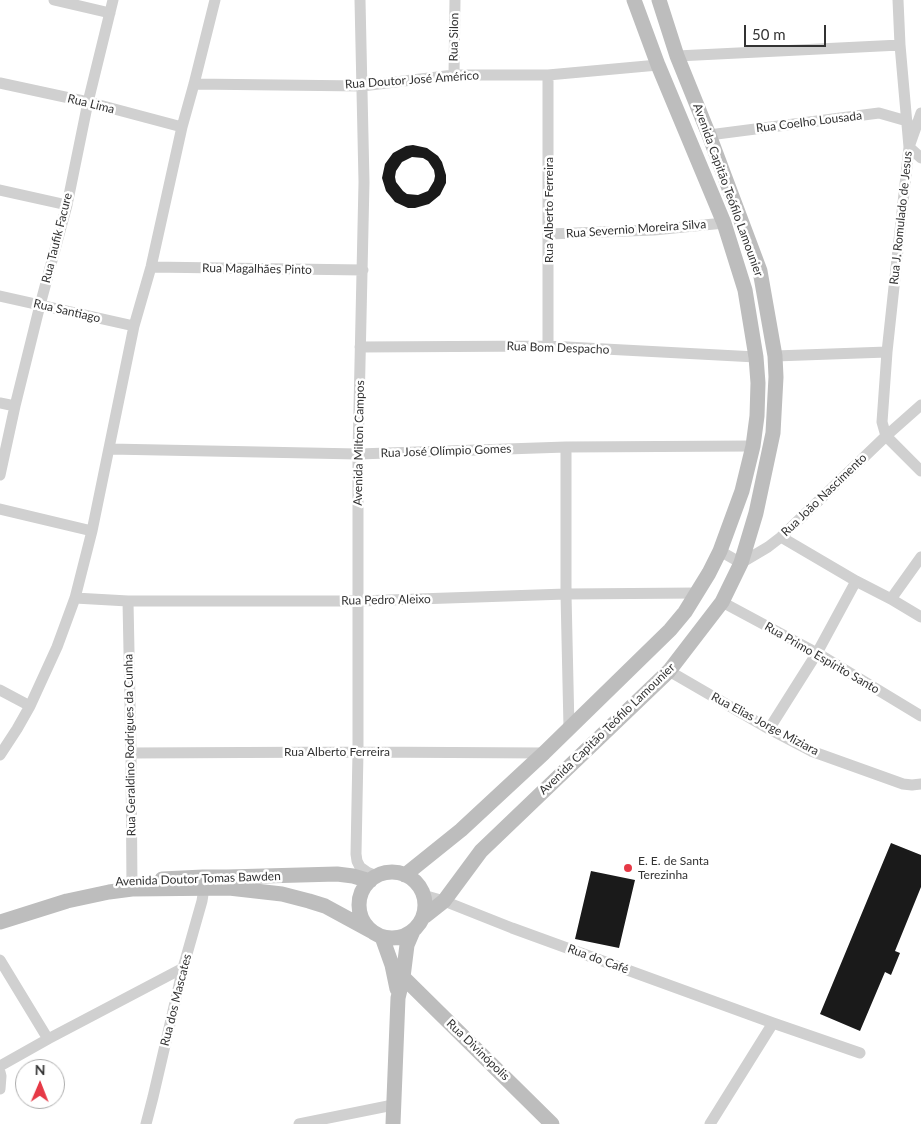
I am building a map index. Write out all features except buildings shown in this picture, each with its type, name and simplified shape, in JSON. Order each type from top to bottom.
[{"type":"main road","name":"Avenida Capitão Teófilo Lamounier","points":[[405,875],[461,830],[544,753],[670,630],[685,612],[710,573],[720,552],[742,491],[753,446],[758,408],[756,357],[745,290],[724,223],[658,65],[634,0]]},
{"type":"main road","name":"Avenida Capitão Teófilo Lamounier","points":[[425,916],[444,901],[481,851],[670,671],[722,602],[741,563],[756,513],[772,433],[776,377],[775,356],[760,271],[710,134],[677,56],[659,0]]},
{"type":"main road","points":[[393,1124],[398,998],[407,945],[413,931],[425,916],[425,904],[419,886],[413,880],[405,875],[391,872],[373,878],[363,890],[359,906],[364,922],[376,934],[392,966],[398,998]]},
{"type":"main road","name":"Avenida Doutor Tomas Bawden","points":[[0,912],[36,900],[108,883],[132,885],[204,883],[235,877],[337,874],[373,878]]},
{"type":"main road","name":"Avenida Doutor Tomas Bawden","points":[[204,883],[282,894],[309,900],[325,906],[376,934]]},
{"type":"main road","name":"Avenida Doutor Tomas Bawden","points":[[0,922],[67,901],[132,885]]},
{"type":"main road","points":[[376,934],[393,938],[404,936],[413,931]]},
{"type":"main road","name":"Rua Divinópolis","points":[[403,977],[552,1124]]},
{"type":"street","points":[[54,0],[110,13]]},
{"type":"street","name":"Rua Taufik Facure","points":[[0,475],[40,305],[67,205],[88,102],[113,0]]},
{"type":"street","points":[[0,755],[30,706],[57,647],[75,598],[110,449],[134,326],[151,267],[182,127],[215,0]]},
{"type":"street","name":"Avenida Milton Campos","points":[[360,0],[364,182],[358,454],[359,601],[356,854],[360,867],[373,878]]},
{"type":"street","name":"Rua Silon","points":[[454,75],[455,0]]},
{"type":"street","name":"Rua J. Romulado de Jesus","points":[[886,436],[882,422],[887,352],[909,147],[898,0]]},
{"type":"street","points":[[677,56],[900,45]]},
{"type":"street","name":"Rua Doutor José Américo","points":[[194,84],[362,86],[454,75],[548,74],[658,65]]},
{"type":"street","name":"Rua Alberto Ferreira","points":[[548,74],[548,346]]},
{"type":"street","name":"Rua Lima","points":[[0,83],[88,102],[182,127]]},
{"type":"street","name":"Rua Coelho Lousada","points":[[710,134],[879,113],[907,120]]},
{"type":"street","points":[[921,113],[909,147],[921,158]]},
{"type":"street","points":[[0,190],[67,205]]},
{"type":"street","name":"Rua Severnio Moreira Silva","points":[[549,234],[654,230],[724,223]]},
{"type":"street","name":"Rua Magalhães Pinto","points":[[151,267],[363,270]]},
{"type":"street","name":"Rua Santiago","points":[[0,296],[134,326]]},
{"type":"street","name":"Rua Bom Despacho","points":[[360,347],[548,346],[756,357]]},
{"type":"street","points":[[775,356],[887,352]]},
{"type":"street","points":[[0,403],[15,406]]},
{"type":"street","name":"Rua João Nascimento","points":[[741,563],[781,536],[921,405]]},
{"type":"street","points":[[886,436],[921,471]]},
{"type":"street","name":"Rua José Olímpio Gomes","points":[[110,449],[358,454],[566,447],[753,446]]},
{"type":"street","points":[[566,447],[568,728]]},
{"type":"street","points":[[0,509],[92,531]]},
{"type":"street","points":[[781,536],[856,582],[891,599],[921,617]]},
{"type":"street","points":[[720,552],[741,563]]},
{"type":"street","points":[[891,599],[921,557]]},
{"type":"street","points":[[769,729],[817,653],[856,582]]},
{"type":"street","name":"Rua Pedro Aleixo","points":[[75,598],[359,601],[566,594],[697,593]]},
{"type":"street","name":"Rua Geraldino Rodrigues da Cunha","points":[[128,600],[132,885]]},
{"type":"street","name":"Rua Primo Espírito Santo","points":[[722,602],[817,653],[921,716]]},
{"type":"street","name":"Rua Elias Jorge Miziara","points":[[670,671],[769,729],[811,751],[903,784],[921,784]]},
{"type":"street","points":[[0,690],[30,706]]},
{"type":"street","name":"Rua Alberto Ferreira","points":[[131,753],[544,753]]},
{"type":"street","name":"Rua dos Mascates","points":[[146,1124],[183,968],[200,909],[204,883]]},
{"type":"street","name":"Rua do Café","points":[[423,895],[860,1053]]},
{"type":"street","points":[[0,960],[48,1039]]},
{"type":"street","points":[[0,1066],[183,968]]},
{"type":"street","points":[[710,1124],[773,1023]]},
{"type":"street","points":[[0,1072],[0,1089]]},
{"type":"street","points":[[299,1124],[393,1105]]},
{"type":"place","name":"E. E. de Santa Terezinha","points":[[628,868]]}]
